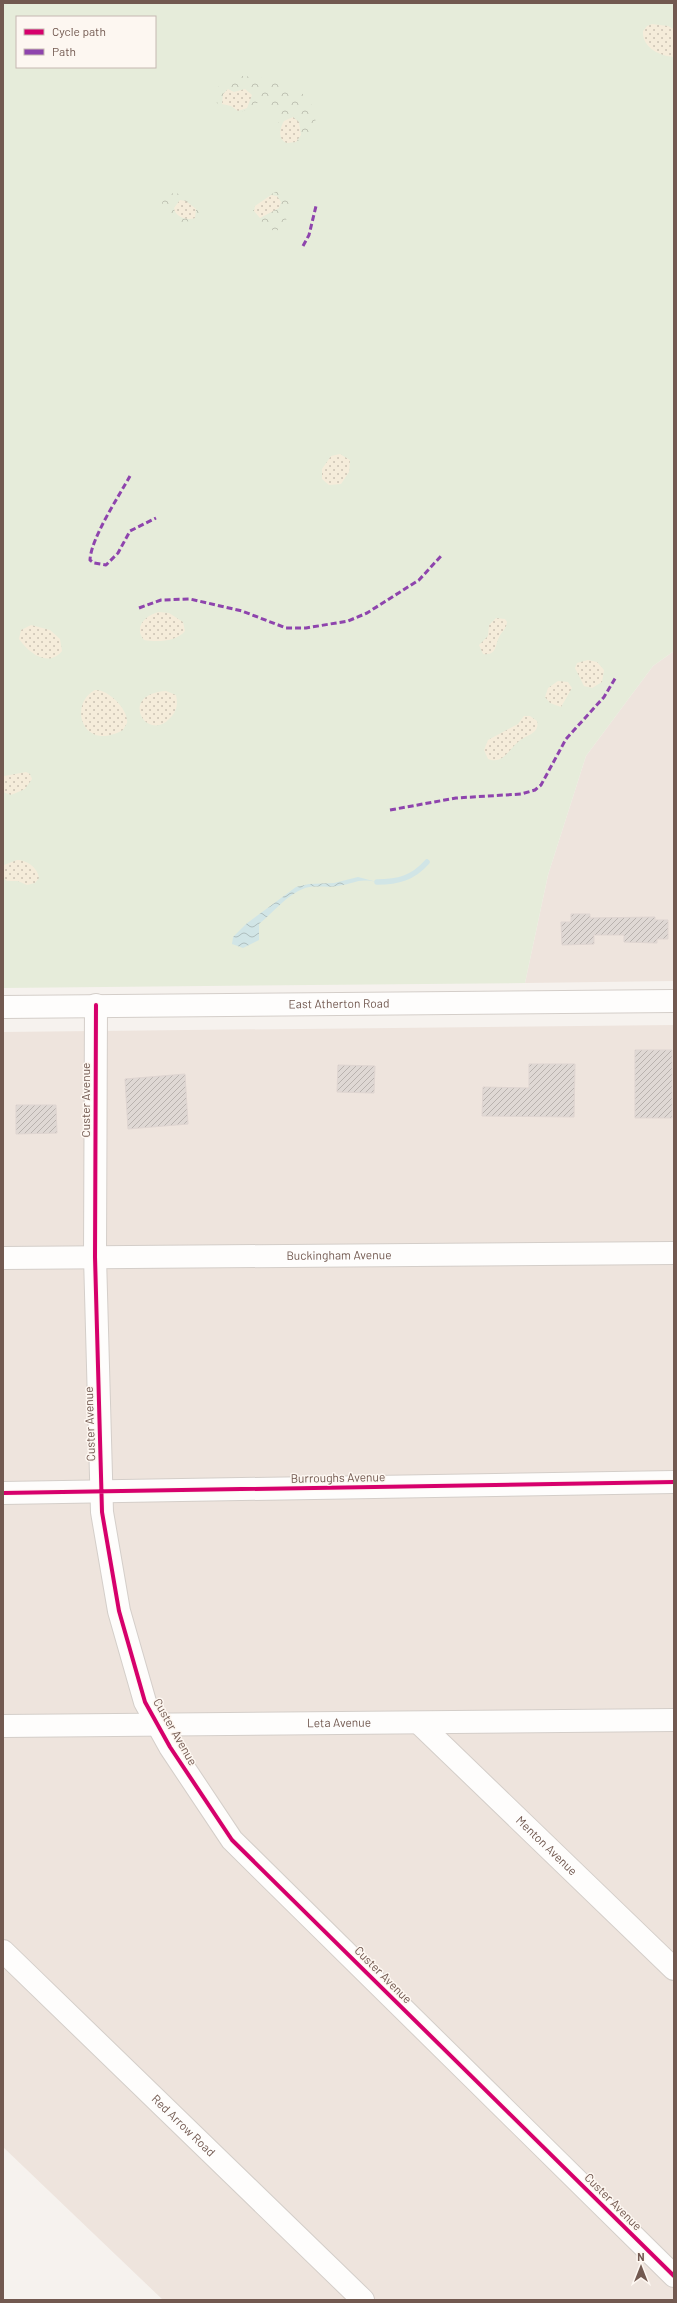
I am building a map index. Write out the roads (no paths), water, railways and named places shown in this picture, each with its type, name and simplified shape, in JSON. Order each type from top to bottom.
[{"type":"street","name":"East Atherton Road","points":[[3,1007],[674,1001]]},
{"type":"street","name":"Custer Avenue","points":[[96,1005],[95,1257],[102,1512],[119,1611],[146,1702],[170,1747],[232,1840],[674,2276]]},
{"type":"street","name":"Buckingham Avenue","points":[[3,1258],[674,1253]]},
{"type":"street","name":"Burroughs Avenue","points":[[3,1493],[674,1482]]},
{"type":"street","name":"Leta Avenue","points":[[3,1726],[674,1720]]},
{"type":"street","name":"Menton Avenue","points":[[419,1723],[674,1969]]},
{"type":"street","name":"Red Arrow Road","points":[[3,1951],[363,2300]]},
{"type":"water","points":[[358,877],[377,882],[361,881],[334,887],[305,888],[286,899],[259,924],[259,940],[243,948],[232,944],[233,937],[246,924],[296,887],[309,884],[334,883]]},
{"type":"waterway","points":[[377,882],[405,878],[416,872],[427,862]]}]
